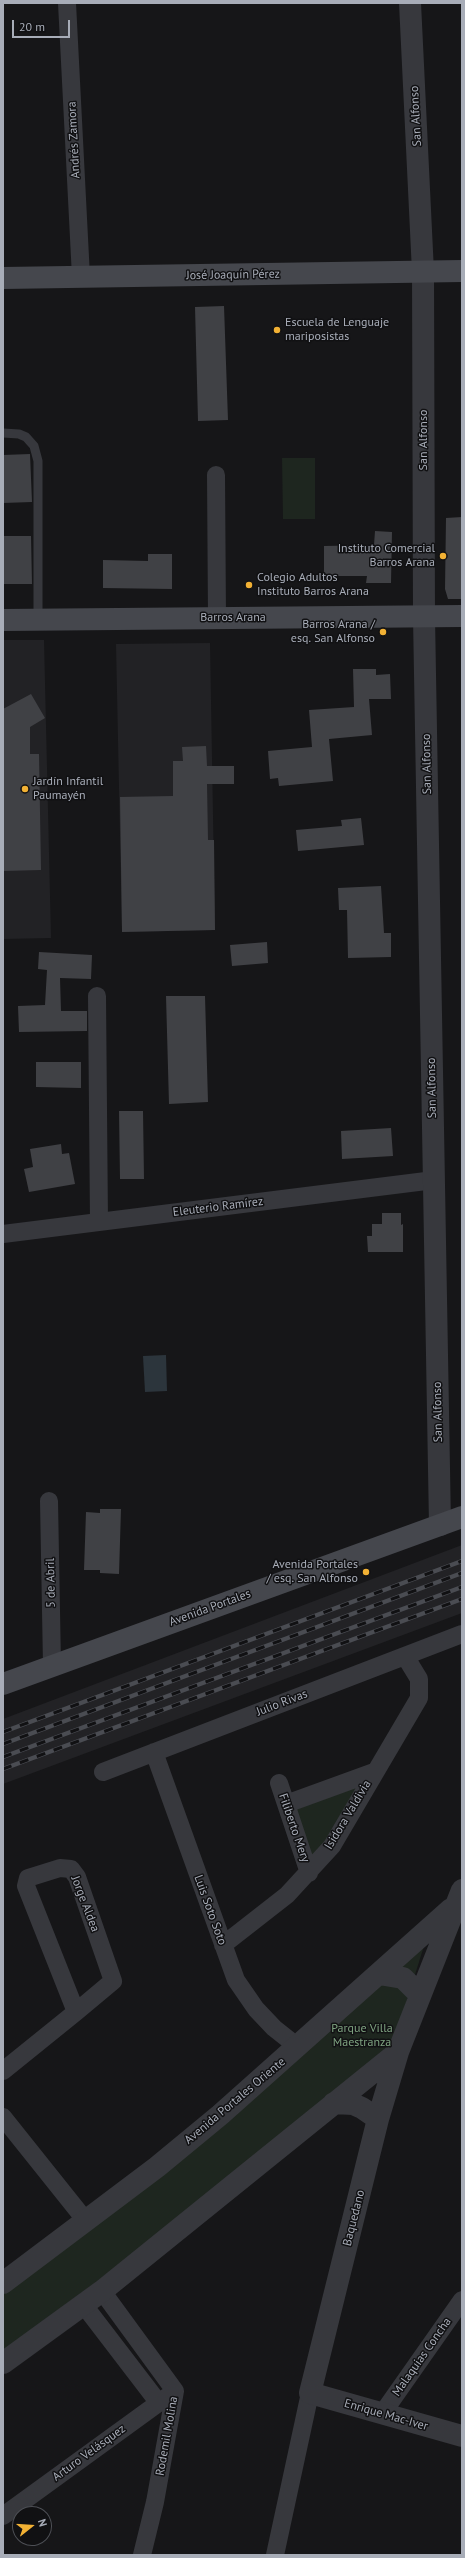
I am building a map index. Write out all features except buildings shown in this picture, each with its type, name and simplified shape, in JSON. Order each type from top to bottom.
[{"type":"main road","name":"José Joaquín Pérez","points":[[3,278],[462,271]]},
{"type":"main road","name":"Barros Arana","points":[[3,620],[462,616]]},
{"type":"main road","name":"Avenida Portales","points":[[3,1684],[462,1517]]},
{"type":"street","name":"Andrés Zamora","points":[[67,3],[82,277]]},
{"type":"street","name":"San Alfonso","points":[[410,3],[423,272],[424,617],[440,1525]]},
{"type":"street","points":[[216,475],[217,618]]},
{"type":"street","points":[[97,996],[99,1222]]},
{"type":"street","name":"Eleuterio Ramírez","points":[[3,1234],[434,1180]]},
{"type":"street","name":"5 de Abril","points":[[49,1501],[52,1665]]},
{"type":"street","name":"Julio Rivas","points":[[103,1772],[462,1634]]},
{"type":"street","name":"Isidora Valdivia","points":[[223,1946],[286,1895],[309,1873],[332,1846],[374,1772],[419,1698],[419,1678],[405,1656]]},
{"type":"street","name":"Luis Soto Soto","points":[[154,1752],[236,1980],[256,2009],[274,2028],[298,2047]]},
{"type":"street","points":[[286,1804],[374,1772]]},
{"type":"street","name":"Filiberto Mery","points":[[279,1783],[309,1873]]},
{"type":"street","name":"Jorge Aldea","points":[[3,2071],[76,2012],[113,1981],[77,1877],[71,1869],[60,1868],[28,1878],[26,1886],[76,2012]]},
{"type":"street","name":"Avenida Portales Oriente","points":[[3,2283],[157,2166],[298,2047],[379,1974],[458,1898]]},
{"type":"street","name":"Baquedano","points":[[275,2555],[310,2393],[378,2119],[398,2052],[419,1994],[458,1898]]},
{"type":"street","points":[[379,1974],[403,1978],[419,1994]]},
{"type":"street","points":[[3,2362],[102,2291],[398,2052]]},
{"type":"street","points":[[334,2103],[362,2108],[378,2119]]},
{"type":"street","points":[[3,2117],[86,2221]]},
{"type":"street","name":"Rodemil Molina","points":[[102,2291],[175,2391],[155,2502],[142,2555]]},
{"type":"street","name":"Malaquias Concha","points":[[382,2414],[462,2300]]},
{"type":"street","name":"Rodemil Molina","points":[[83,2304],[158,2402]]},
{"type":"street","name":"Arturo Velásquez","points":[[3,2516],[175,2391]]},
{"type":"street","name":"Enrique Mac-Iver","points":[[310,2393],[462,2436]]},
{"type":"lane","points":[[3,433],[18,434],[26,437],[34,446],[38,461],[38,620]]},
{"type":"shaded area","name":"Jardín Infantil Paumayén","points":[[3,640],[44,640],[51,938],[3,939]]},
{"type":"shaded area","points":[[210,643],[215,930],[122,932],[116,644]]},
{"type":"shaded area","points":[[166,1355],[167,1391],[145,1392],[143,1356]]},
{"type":"shaded area","points":[[462,1545],[462,1613],[3,1784],[3,1719]]},
{"type":"green space","points":[[282,458],[315,458],[315,519],[283,519]]},
{"type":"green space","points":[[363,1779],[312,1863],[292,1807]]},
{"type":"green space","name":"Parque Villa Maestranza","points":[[424,1946],[391,2051],[201,2204],[3,2351],[3,2287]]},
{"type":"railway","points":[[3,1732],[462,1561]]},
{"type":"railway","points":[[3,1744],[462,1573]]},
{"type":"railway","points":[[3,1757],[462,1587]]},
{"type":"railway","points":[[3,1769],[462,1599]]},
{"type":"place","name":"Escuela de Lenguaje mariposistas","points":[[277,330]]},
{"type":"place","name":"Instituto Comercial Barros Arana","points":[[443,556]]},
{"type":"place","name":"Colegio Adultos Instituto Barros Arana","points":[[249,585]]},
{"type":"place","name":"Barros Arana / esq. San Alfonso","points":[[383,632]]},
{"type":"place","name":"Jardín Infantil Paumayén","points":[[25,789]]},
{"type":"place","name":"Avenida Portales / esq. San Alfonso","points":[[366,1572]]}]
